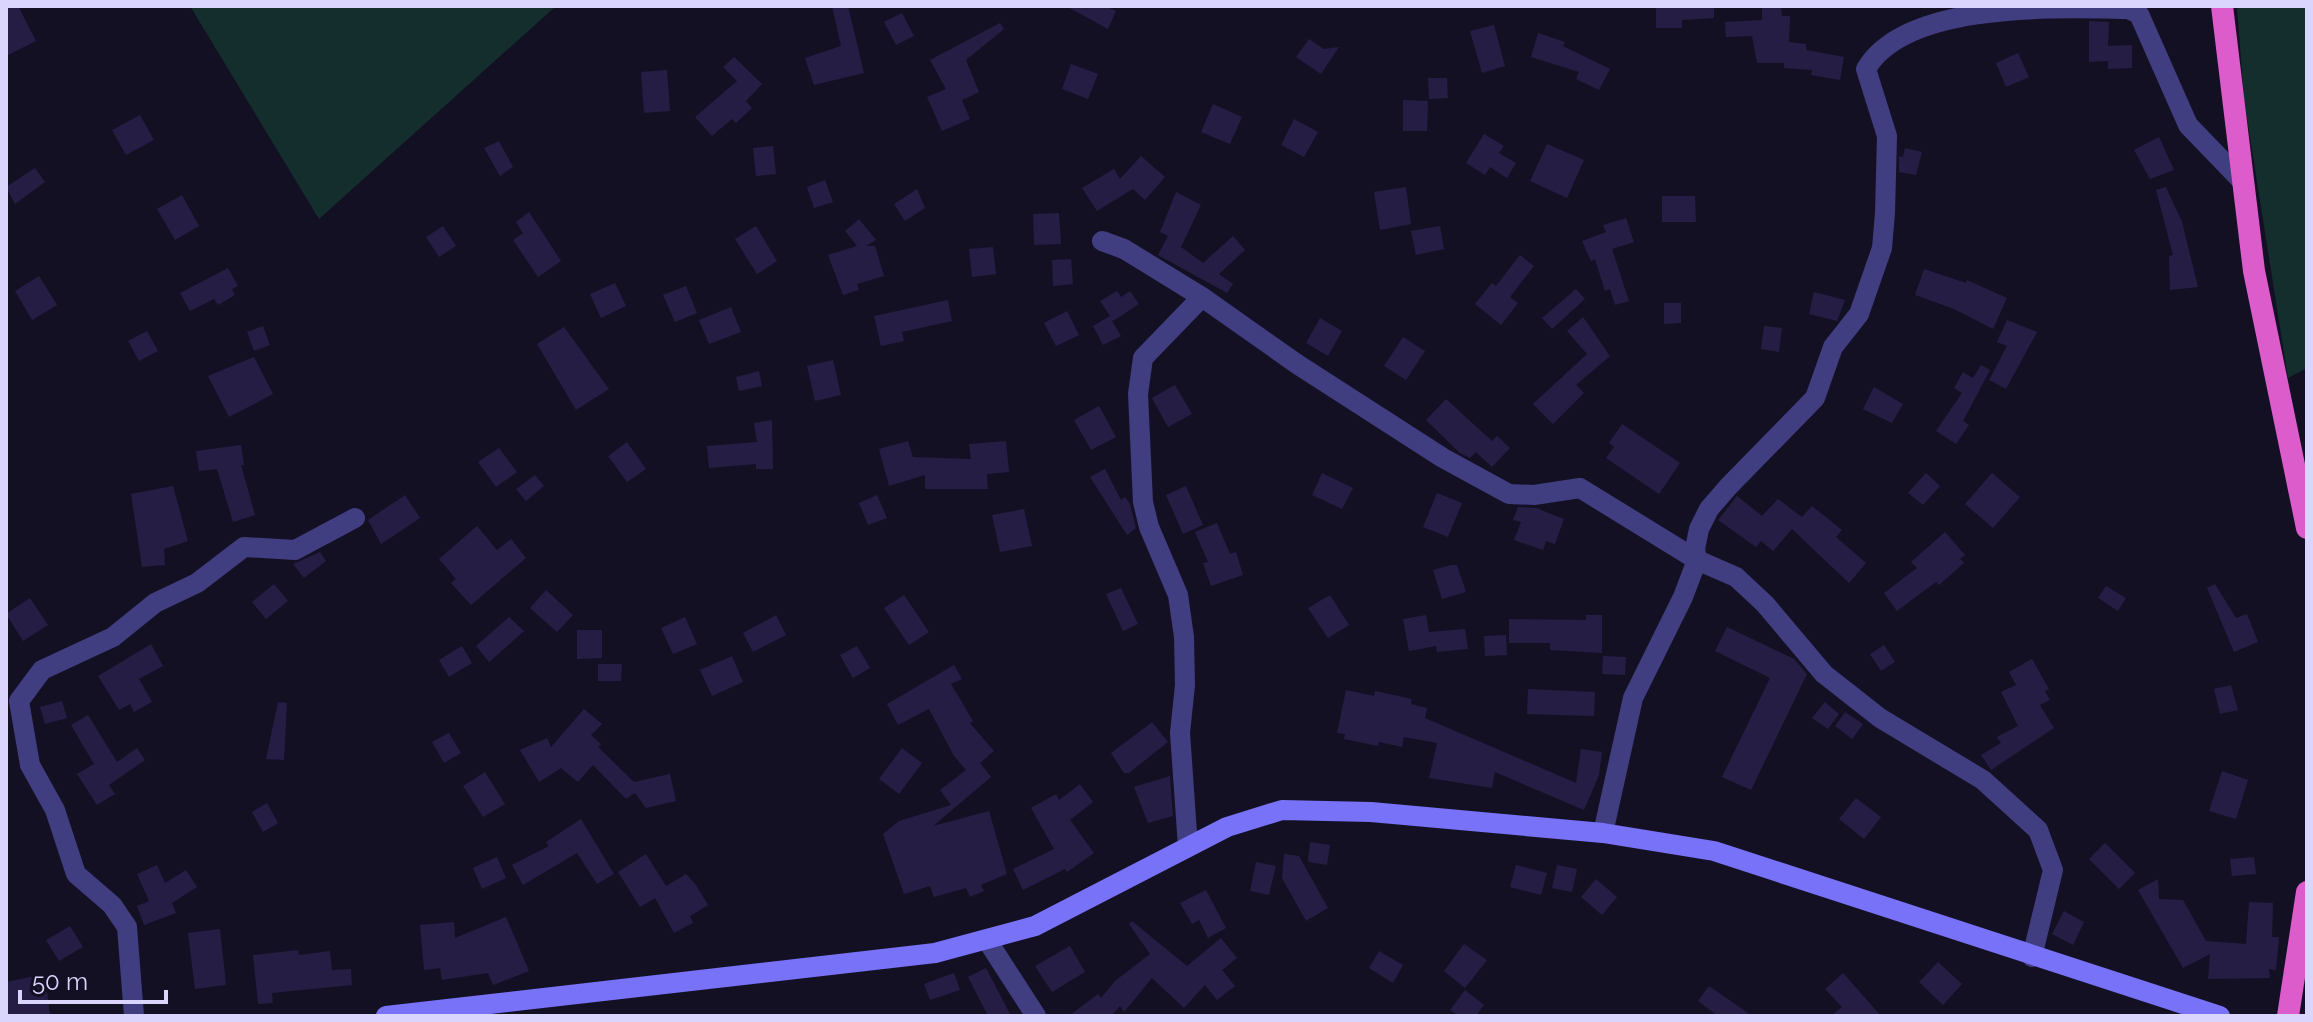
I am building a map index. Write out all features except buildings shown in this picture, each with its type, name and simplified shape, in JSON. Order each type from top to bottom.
[{"type":"highway","points":[[2222,6],[2240,179],[2262,315],[2307,528]]},
{"type":"highway","points":[[2288,1016],[2307,892]]},
{"type":"main road","points":[[386,1016],[739,978],[935,953],[1035,926],[1227,827],[1282,810],[1371,812],[1603,833],[1714,851],[2220,1016]]},
{"type":"street","points":[[1603,833],[1633,698],[1697,560],[1695,549],[1699,529],[1709,509],[1815,398],[1833,347],[1859,314],[1882,248],[1885,213],[1887,136],[1866,69],[1875,54],[1919,29],[1976,15],[2023,10],[2128,9],[2139,14],[2188,125],[2240,179]]},
{"type":"street","points":[[1102,241],[1124,249],[1202,297],[1430,449],[1509,494],[1534,495],[1580,488],[1697,560],[1736,577],[1765,604],[1824,674],[1880,718],[1983,780],[2038,830],[2053,870],[2032,957]]},
{"type":"street","points":[[1188,847],[1180,733],[1185,685],[1184,637],[1178,595],[1149,527],[1143,502],[1138,394],[1143,358],[1202,297]]},
{"type":"street","points":[[134,1016],[127,927],[112,905],[76,874],[55,810],[30,765],[19,701],[42,670],[113,637],[155,603],[197,583],[244,547],[295,550],[355,518]]},
{"type":"street","points":[[987,940],[1036,1016]]},
{"type":"green space","points":[[190,6],[556,6],[319,219]]},
{"type":"green space","points":[[2237,6],[2307,6],[2307,368],[2288,378],[2244,99]]}]
